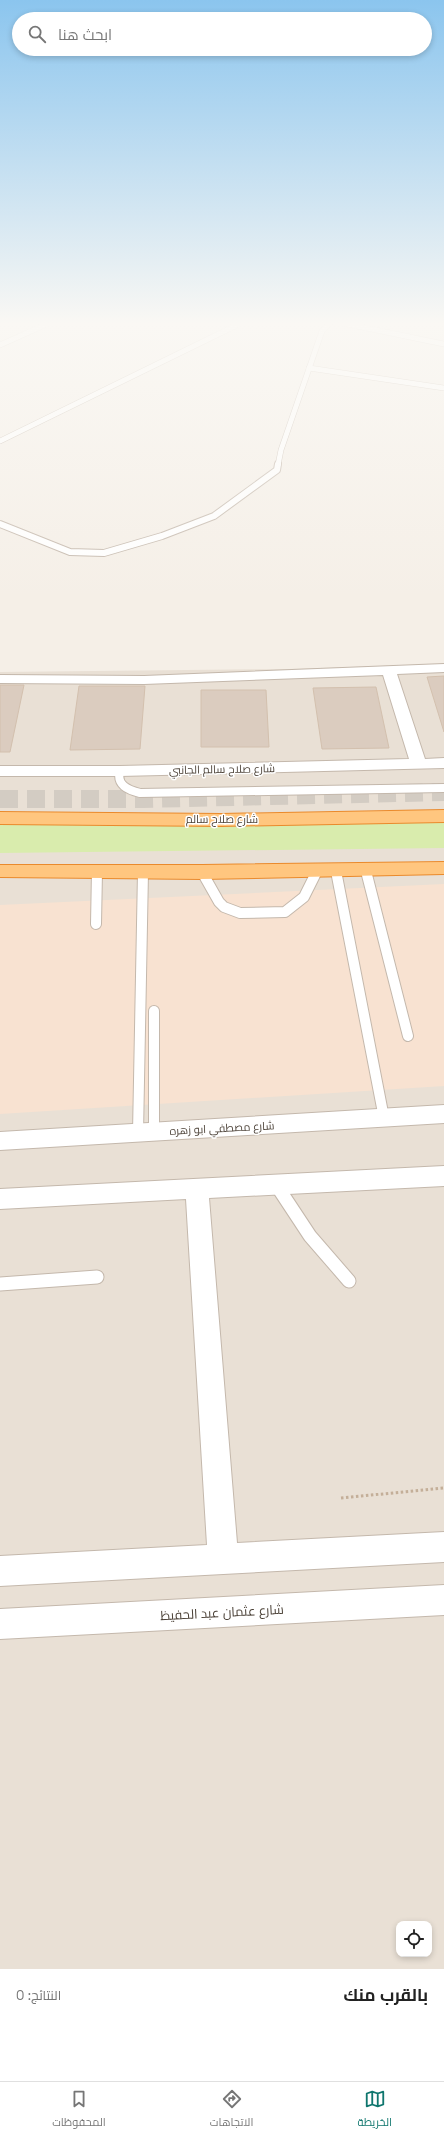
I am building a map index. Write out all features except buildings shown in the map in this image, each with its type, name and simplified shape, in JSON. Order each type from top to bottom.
[{"type":"highway","points":[[0,808],[68,818]]},
{"type":"highway","name":"شارع صلاح سالم","points":[[0,818],[221,820],[444,816]]},
{"type":"highway","points":[[0,871],[366,871],[444,868]]},
{"type":"street","points":[[0,679],[144,680],[444,668]]},
{"type":"street","points":[[389,671],[419,765]]},
{"type":"street","name":"شارع صلاح سالم الجانبي","points":[[0,771],[120,771],[419,765],[444,763]]},
{"type":"street","name":"شارع مصطفي ابو زهره","points":[[0,1141],[444,1114]]},
{"type":"street","points":[[0,1199],[277,1186],[444,1176]]},
{"type":"street","points":[[197,1190],[223,1559]]},
{"type":"street","points":[[0,1571],[444,1547]]},
{"type":"street","name":"شارع عثمان عبد الحفيظ","points":[[0,1624],[444,1600]]},
{"type":"lane","points":[[0,441],[53,415]]},
{"type":"lane","points":[[0,524],[70,552],[104,553],[162,536],[214,516],[278,470],[281,450],[293,415]]},
{"type":"lane","points":[[120,771],[118,779],[120,783],[127,790],[140,793],[444,788]]},
{"type":"lane","points":[[96,924],[97,871]]},
{"type":"lane","points":[[202,872],[219,902],[224,907],[240,913],[285,912],[304,897],[326,871]]},
{"type":"lane","points":[[326,871],[384,1118]]},
{"type":"lane","points":[[366,871],[408,1036]]},
{"type":"lane","points":[[143,872],[146,1132]]},
{"type":"lane","points":[[146,1132],[154,1011]]},
{"type":"lane","points":[[277,1186],[292,1213],[309,1237],[349,1281]]},
{"type":"lane","points":[[0,1284],[97,1278]]},
{"type":"path","points":[[341,1498],[444,1488]]},
{"type":"shaded area","points":[[444,664],[444,1969],[0,1969],[0,672],[289,669]]},
{"type":"shaded area","points":[[444,884],[444,1086],[0,1114],[0,905]]},
{"type":"green space","points":[[444,820],[444,848],[0,853],[0,825],[350,823]]},
{"type":"tunnel","points":[[0,799],[143,799],[444,792]]}]
